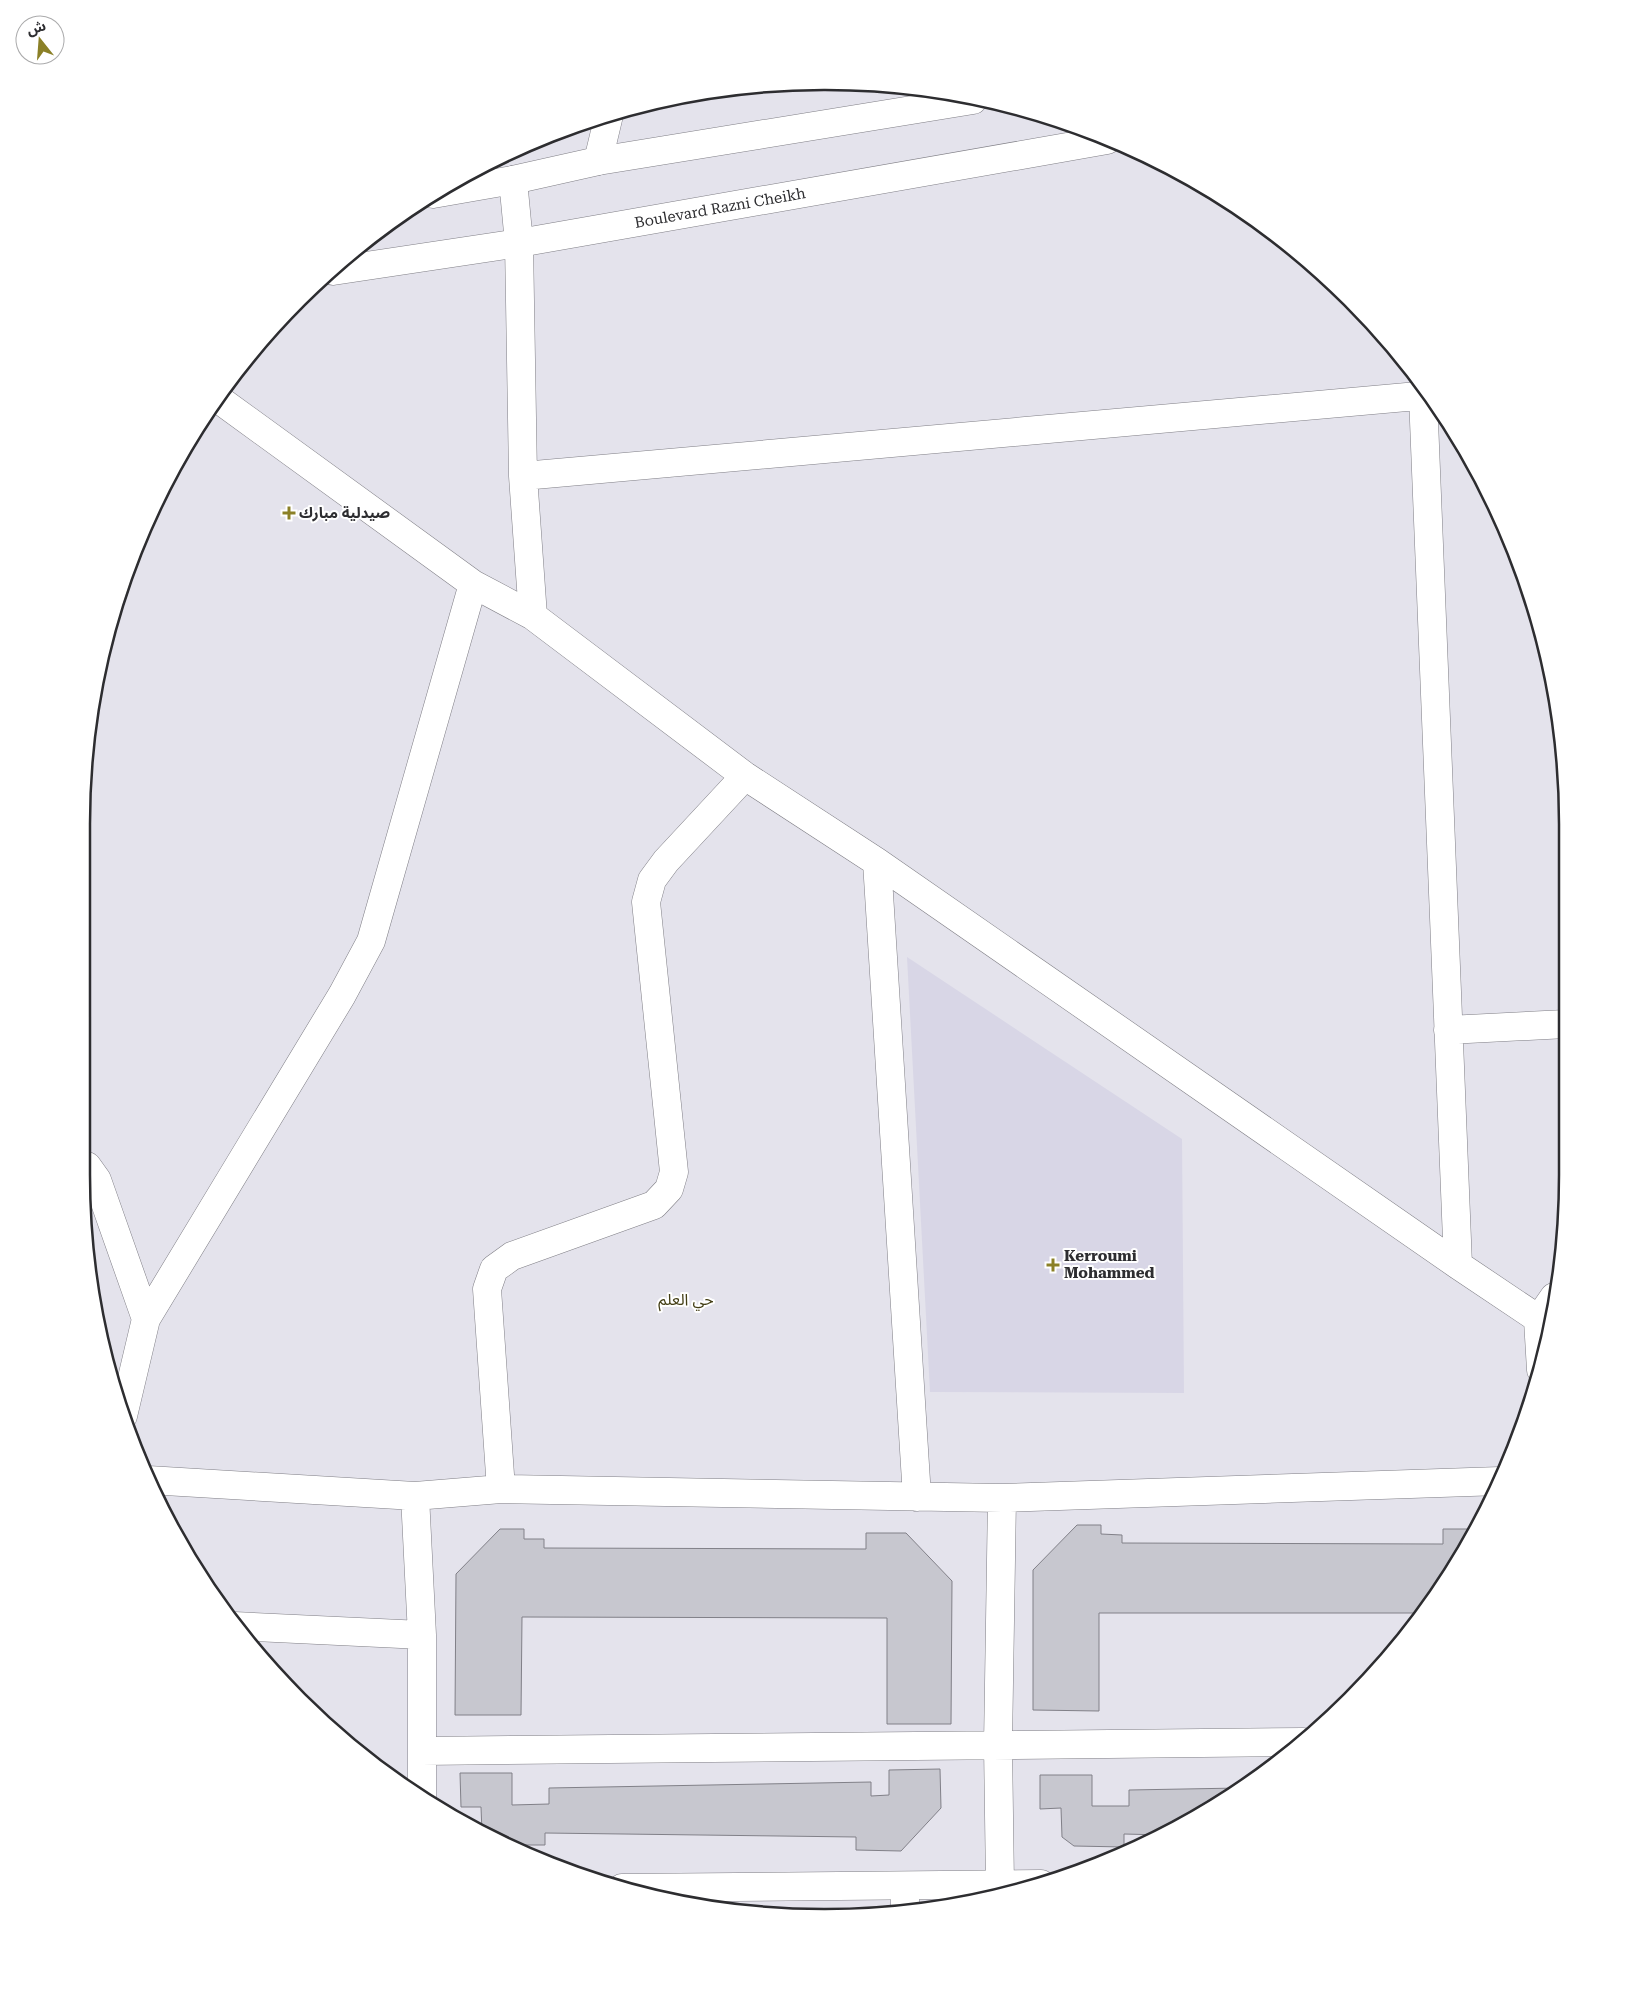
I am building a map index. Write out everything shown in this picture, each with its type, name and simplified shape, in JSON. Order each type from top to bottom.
[{"type":"street","points":[[453,190],[598,162],[958,102]]},
{"type":"street","points":[[598,162],[607,123]]},
{"type":"street","name":"Boulevard Razni Cheikh","points":[[343,269],[519,243],[1095,142]]},
{"type":"street","points":[[513,180],[519,243],[523,476],[533,616]]},
{"type":"street","points":[[523,476],[1421,396]]},
{"type":"street","points":[[224,403],[474,584],[533,616],[745,776],[877,862],[1544,1323]]},
{"type":"street","points":[[1426,404],[1458,1265]]},
{"type":"street","points":[[126,1402],[146,1319],[337,1003],[371,941],[474,584]]},
{"type":"street","points":[[501,1489],[487,1288],[494,1269],[512,1256],[654,1205],[669,1189],[674,1172],[646,902],[652,880],[666,861],[745,776]]},
{"type":"street","points":[[877,862],[917,1497]]},
{"type":"street","points":[[1448,1030],[1559,1024]]},
{"type":"street","points":[[90,1170],[97,1180],[146,1319]]},
{"type":"street","points":[[157,1481],[415,1496],[501,1489],[1002,1498],[1492,1480]]},
{"type":"street","points":[[415,1496],[422,1635],[422,1789]]},
{"type":"street","points":[[1000,1885],[998,1745],[1002,1498]]},
{"type":"street","points":[[246,1627],[422,1635]]},
{"type":"street","points":[[422,1750],[1290,1742]]},
{"type":"street","points":[[657,1889],[905,1899],[1012,1885]]},
{"type":"shaded area","name":"Kerroumi Mohammed","points":[[907,957],[1182,1139],[1184,1393],[930,1392]]},
{"type":"building","points":[[1077,1525],[1101,1525],[1101,1534],[1122,1535],[1122,1543],[1443,1544],[1443,1529],[1468,1529],[1435,1583],[1413,1613],[1099,1613],[1099,1711],[1033,1710],[1033,1570]]},
{"type":"building","points":[[500,1529],[524,1529],[524,1539],[544,1539],[544,1548],[866,1549],[866,1533],[906,1533],[952,1581],[951,1724],[887,1724],[887,1618],[522,1617],[521,1715],[455,1715],[456,1574]]},
{"type":"building","points":[[940,1769],[941,1808],[901,1851],[856,1850],[856,1837],[545,1833],[545,1845],[526,1845],[482,1824],[481,1807],[461,1807],[460,1773],[512,1773],[512,1805],[549,1804],[549,1788],[871,1782],[871,1796],[889,1795],[889,1770]]},
{"type":"building","points":[[1040,1775],[1092,1775],[1092,1806],[1129,1806],[1129,1790],[1228,1788],[1192,1811],[1146,1835],[1124,1834],[1124,1845],[1119,1847],[1074,1846],[1062,1837],[1061,1808],[1040,1809]]},
{"type":"place","name":"صيدلية مبارك","points":[[289,513]]},
{"type":"place","name":"Kerroumi Mohammed","points":[[1053,1265]]},
{"type":"district","name":"حي العلم","points":[[686,1299]]}]
